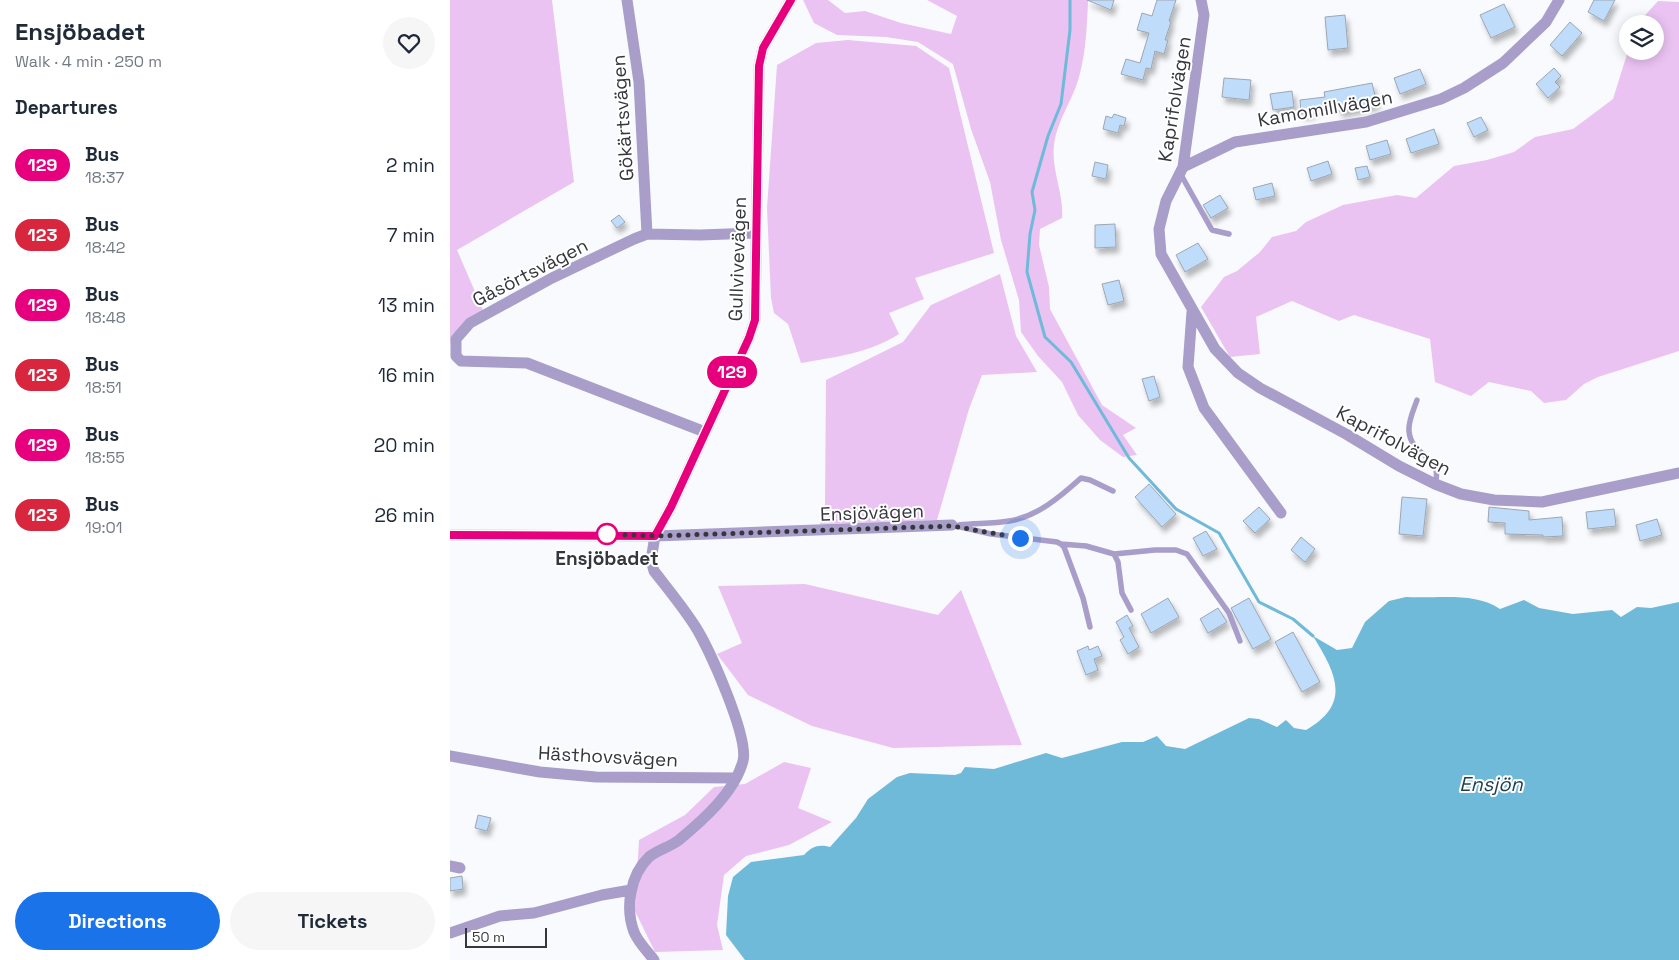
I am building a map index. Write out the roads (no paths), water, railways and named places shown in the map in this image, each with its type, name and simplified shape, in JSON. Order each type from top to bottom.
[{"type":"street","name":"Gökärtsvägen","points":[[627,0],[639,82],[647,234]]},
{"type":"street","name":"Gullvivevägen","points":[[655,536],[671,507],[706,432],[749,338],[755,320],[759,66],[763,48],[791,0]]},
{"type":"street","name":"Kaprifolvägen","points":[[1201,0],[1204,16],[1182,170],[1166,201],[1158,229],[1161,254],[1192,312],[1224,359],[1253,383],[1435,484],[1462,494],[1494,500],[1542,502],[1679,473]]},
{"type":"street","name":"Kamomillvägen","points":[[1182,170],[1235,142],[1366,122],[1441,99],[1464,88],[1508,58],[1546,22],[1559,0]]},
{"type":"street","name":"Gåsörtsvägen","points":[[706,432],[527,363],[461,361],[456,356],[456,339],[470,323],[552,278],[647,234],[755,233]]},
{"type":"street","points":[[1192,312],[1188,368],[1204,408],[1281,513]]},
{"type":"street","name":"Ensjövägen","points":[[450,535],[655,536],[952,526]]},
{"type":"street","points":[[654,960],[634,932],[630,901],[633,883],[650,857],[677,841],[705,816],[735,778],[743,760],[739,731],[727,694],[695,626],[654,571],[651,560],[655,536]]},
{"type":"street","name":"Hästhovsvägen","points":[[450,756],[540,772],[596,777],[735,778]]},
{"type":"street","points":[[450,933],[500,916],[534,913],[586,898],[632,890]]},
{"type":"lane","points":[[1182,170],[1212,230],[1229,234]]},
{"type":"lane","points":[[1417,400],[1409,430],[1418,451],[1434,462],[1438,475],[1435,484]]},
{"type":"lane","points":[[952,526],[1011,521],[1025,517],[1051,502],[1081,478],[1114,491]]},
{"type":"lane","name":"Ensjövägen","points":[[952,526],[1061,544],[1086,546],[1114,554],[1155,550],[1176,550],[1187,554],[1229,613],[1240,642]]},
{"type":"lane","points":[[1061,544],[1064,547],[1083,598],[1090,627]]},
{"type":"lane","points":[[1114,554],[1118,562],[1122,593],[1131,610]]},
{"type":"water","name":"Ensjön","points":[[1406,597],[1467,598],[1490,603],[1500,609],[1524,600],[1539,608],[1573,614],[1612,610],[1621,617],[1637,607],[1651,608],[1679,602],[1679,960],[745,960],[726,935],[728,896],[733,877],[751,862],[804,855],[819,846],[830,847],[856,818],[868,799],[897,777],[910,773],[955,775],[961,773],[965,767],[994,769],[1046,753],[1062,758],[1122,742],[1143,742],[1157,736],[1166,746],[1185,749],[1249,718],[1259,719],[1277,727],[1286,720],[1294,728],[1306,730],[1321,720],[1330,709],[1335,698],[1333,674],[1313,636],[1337,650],[1352,648],[1365,622],[1389,601]]},
{"type":"waterway","points":[[1070,0],[1070,30],[1061,104],[1048,136],[1032,192],[1035,210],[1030,234],[1027,272],[1045,337],[1071,362],[1129,458],[1176,509],[1219,533],[1259,602],[1293,619],[1313,636]]},
{"type":"place","name":"Ensjöbadet","points":[[607,534]]}]
